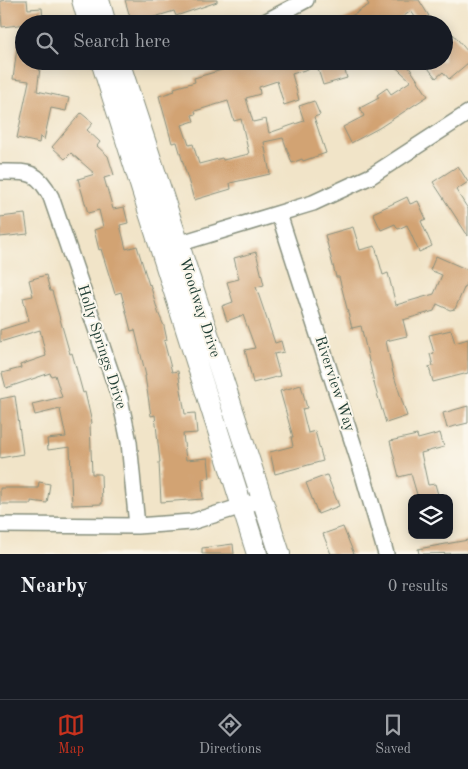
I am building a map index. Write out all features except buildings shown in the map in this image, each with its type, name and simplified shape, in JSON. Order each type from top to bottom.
[{"type":"main road","points":[[82,0],[86,15]]},
{"type":"main road","points":[[98,0],[103,15]]},
{"type":"main road","name":"Woodway Drive","points":[[104,70],[263,500],[280,554]]},
{"type":"main road","name":"Woodway Drive","points":[[121,70],[241,507],[257,554]]},
{"type":"street","points":[[278,15],[306,0]]},
{"type":"street","points":[[170,246],[313,202],[371,176],[468,113]]},
{"type":"street","name":"Holly Springs Drive","points":[[0,172],[23,172],[37,176],[51,197],[120,400],[129,442],[137,526]]},
{"type":"street","name":"Riverview Way","points":[[279,214],[361,468],[386,554]]},
{"type":"street","points":[[0,525],[137,526],[191,522],[263,500]]}]
